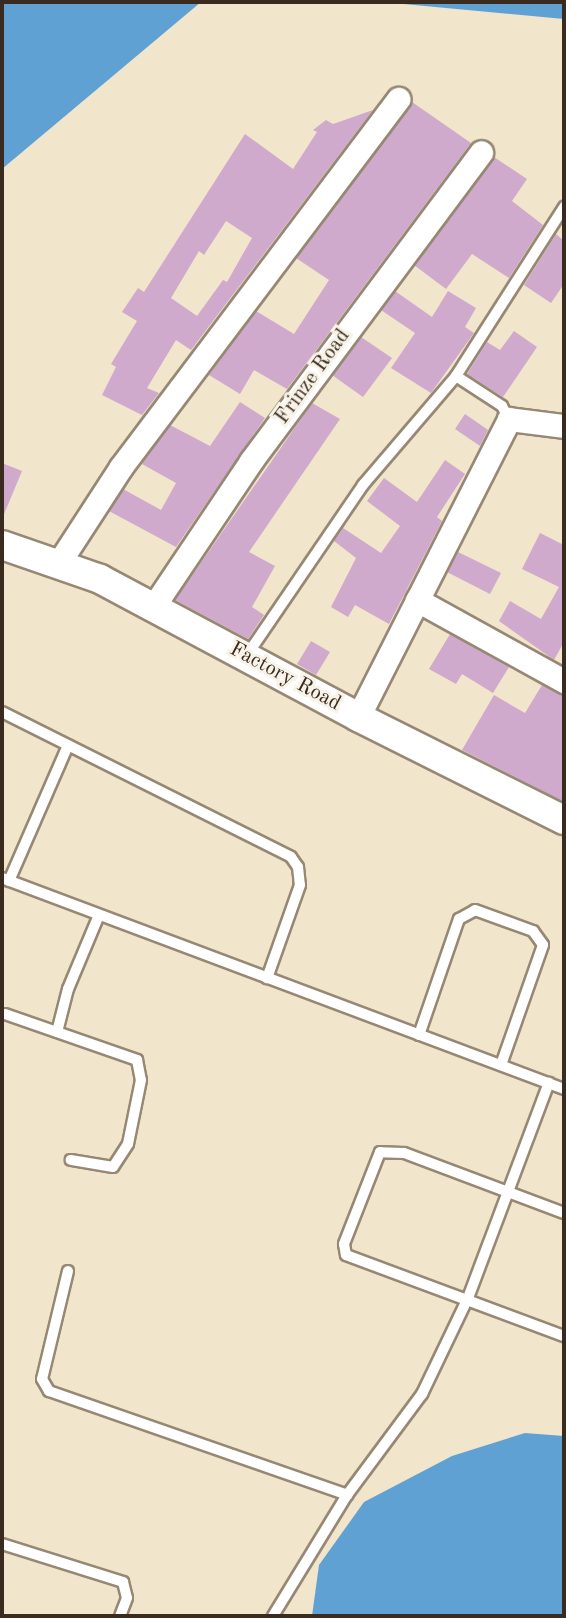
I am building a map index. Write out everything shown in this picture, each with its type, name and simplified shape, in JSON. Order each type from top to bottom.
[{"type":"street","points":[[58,564],[121,467],[398,99]]},
{"type":"street","name":"Frinze Road","points":[[153,607],[251,461],[481,152]]},
{"type":"street","points":[[358,717],[509,419],[564,426]]},
{"type":"street","name":"Factory Road","points":[[2,545],[100,579],[358,717],[564,820]]},
{"type":"street","points":[[417,600],[564,681]]},
{"type":"lane","points":[[246,656],[363,485],[456,376],[564,207]]},
{"type":"lane","points":[[456,376],[502,406],[509,419]]},
{"type":"lane","points":[[2,712],[291,857],[298,867],[300,885],[267,978]]},
{"type":"lane","points":[[68,745],[5,880],[564,1089]]},
{"type":"lane","points":[[419,1035],[459,919],[475,910],[533,931],[543,945],[501,1065]]},
{"type":"lane","points":[[57,1032],[68,989],[99,915]]},
{"type":"lane","points":[[5,1014],[137,1060],[141,1080],[128,1144],[113,1167],[71,1160]]},
{"type":"lane","points":[[273,1616],[347,1495],[422,1394],[468,1298],[549,1083]]},
{"type":"lane","points":[[564,1213],[404,1153],[380,1152],[374,1157],[344,1244],[346,1255],[468,1298],[564,1336]]},
{"type":"lane","points":[[68,1271],[42,1379],[49,1391],[347,1495]]},
{"type":"lane","points":[[2,1544],[122,1582],[127,1598],[120,1616]]},
{"type":"water","points":[[2,2],[201,2],[2,169]]},
{"type":"water","points":[[382,2],[564,2],[564,19]]},
{"type":"water","points":[[525,1433],[564,1436],[564,1616],[312,1616],[319,1565],[364,1502],[452,1456]]},
{"type":"building","points":[[412,102],[471,143],[287,389],[254,370],[240,394],[209,375],[256,311],[294,334],[329,280],[296,258]]},
{"type":"building","points":[[373,110],[191,350],[176,340],[147,388],[159,393],[142,415],[102,395],[116,367],[111,364],[137,321],[122,312],[138,288],[144,292],[245,134],[293,169],[317,132],[313,130],[326,120],[333,124]],"holes":[[[226,221],[252,238],[227,282],[223,280],[197,316],[171,298],[199,251],[204,255]]]},
{"type":"building","points":[[494,157],[527,179],[512,201],[543,225],[509,278],[472,254],[446,289],[414,265]]},
{"type":"building","points":[[556,234],[564,241],[564,284],[551,303],[524,285]]},
{"type":"building","points":[[395,291],[432,317],[448,291],[476,308],[465,327],[474,333],[431,393],[391,368],[415,333],[381,310]]},
{"type":"building","points":[[514,331],[537,347],[503,397],[467,374],[487,342],[500,350]]},
{"type":"building","points":[[361,337],[392,358],[363,397],[332,375]]},
{"type":"building","points":[[240,402],[265,418],[176,547],[109,511],[123,489],[161,510],[176,483],[142,464],[144,460],[170,425],[210,446]]},
{"type":"building","points":[[312,403],[340,419],[249,552],[275,566],[252,607],[264,615],[248,639],[175,600]]},
{"type":"building","points":[[465,414],[488,430],[480,446],[455,429]]},
{"type":"building","points":[[445,460],[465,474],[437,517],[442,521],[389,624],[355,605],[348,617],[331,607],[356,558],[334,541],[343,528],[381,553],[400,526],[367,501],[384,478],[417,502]]},
{"type":"building","points":[[2,463],[22,471],[2,519]]},
{"type":"building","points":[[540,533],[564,545],[564,642],[554,660],[499,621],[510,601],[541,619],[559,587],[522,569]]},
{"type":"building","points":[[458,552],[501,573],[490,594],[447,572]]},
{"type":"building","points":[[450,634],[509,667],[493,693],[462,674],[456,684],[429,669]]},
{"type":"building","points":[[311,641],[330,652],[316,675],[297,664]]},
{"type":"building","points":[[542,685],[564,696],[564,802],[462,750],[494,695],[525,713]]}]
